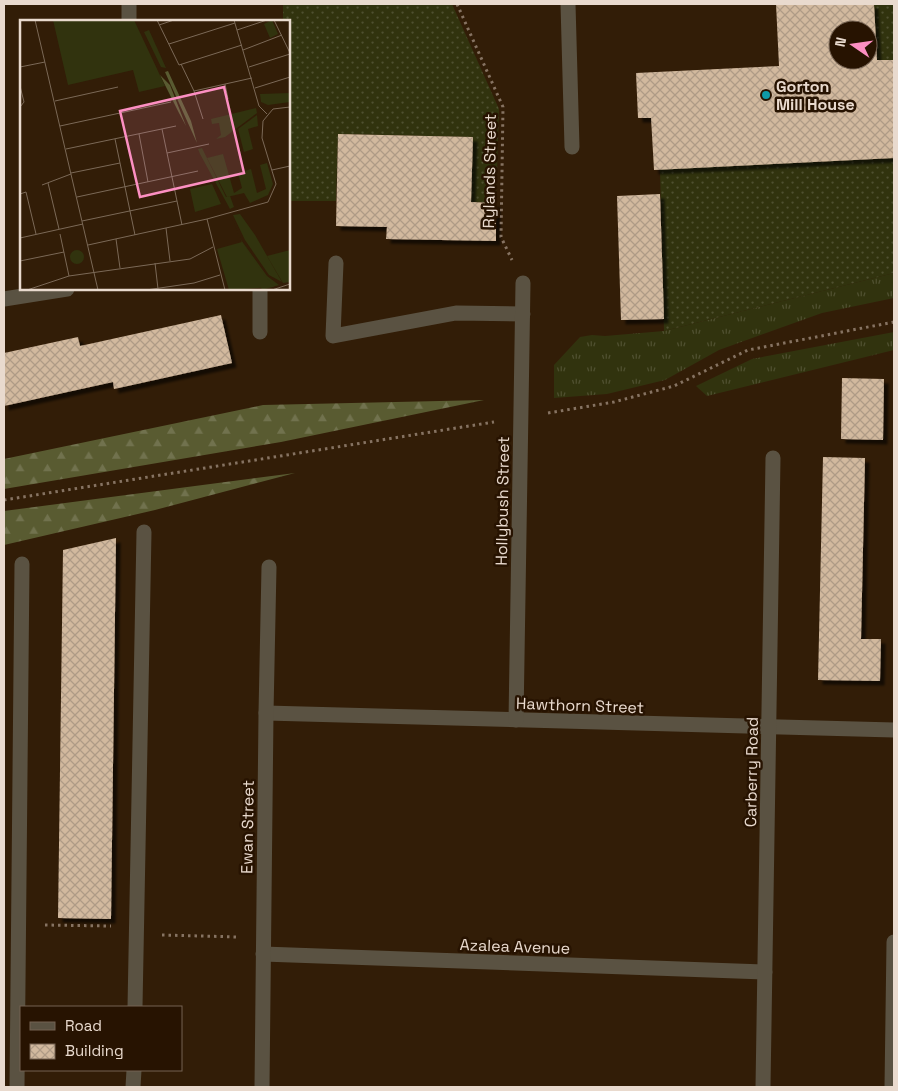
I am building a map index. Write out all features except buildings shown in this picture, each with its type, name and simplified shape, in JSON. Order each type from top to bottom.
[{"type":"street","points":[[129,4],[129,20]]},
{"type":"street","points":[[568,4],[572,147]]},
{"type":"street","points":[[336,263],[333,336],[456,314],[523,314]]},
{"type":"street","name":"Hollybush Street","points":[[516,720],[523,283]]},
{"type":"street","points":[[4,299],[61,290]]},
{"type":"street","points":[[260,290],[260,332]]},
{"type":"street","name":"Carberry Road","points":[[764,1087],[773,458]]},
{"type":"street","points":[[135,1006],[144,532]]},
{"type":"street","points":[[17,1087],[22,564]]},
{"type":"street","name":"Ewan Street","points":[[262,1087],[268,567]]},
{"type":"street","name":"Hawthorn Street","points":[[266,714],[894,730]]},
{"type":"street","points":[[892,1087],[894,942]]},
{"type":"street","name":"Azalea Avenue","points":[[263,954],[765,972]]},
{"type":"street","points":[[133,1087],[134,1071]]},
{"type":"path","name":"Rylands Street","points":[[458,4],[503,107],[501,237],[523,283]]},
{"type":"path","points":[[546,413],[614,402],[674,386],[748,350],[894,322]]},
{"type":"path","points":[[4,500],[501,421]]},
{"type":"green space","points":[[283,4],[452,4],[499,109],[496,203],[471,202],[473,137],[338,134],[336,201],[290,201],[290,20],[283,20]]},
{"type":"green space","points":[[874,4],[894,4],[894,60],[878,60],[878,20],[875,20]]},
{"type":"green space","points":[[894,158],[894,273],[664,331],[660,169]]},
{"type":"green space","points":[[894,273],[894,298],[822,313],[719,350],[665,380],[607,394],[554,398],[554,365],[580,337],[664,331]]},
{"type":"green space","points":[[894,332],[894,350],[707,396],[696,386],[752,359]]},
{"type":"green space","points":[[484,400],[281,442],[4,489],[4,459],[263,405]]},
{"type":"green space","points":[[295,473],[155,510],[4,545],[4,511]]},
{"type":"place","name":"Gorton Mill House","points":[[766,95]]}]
